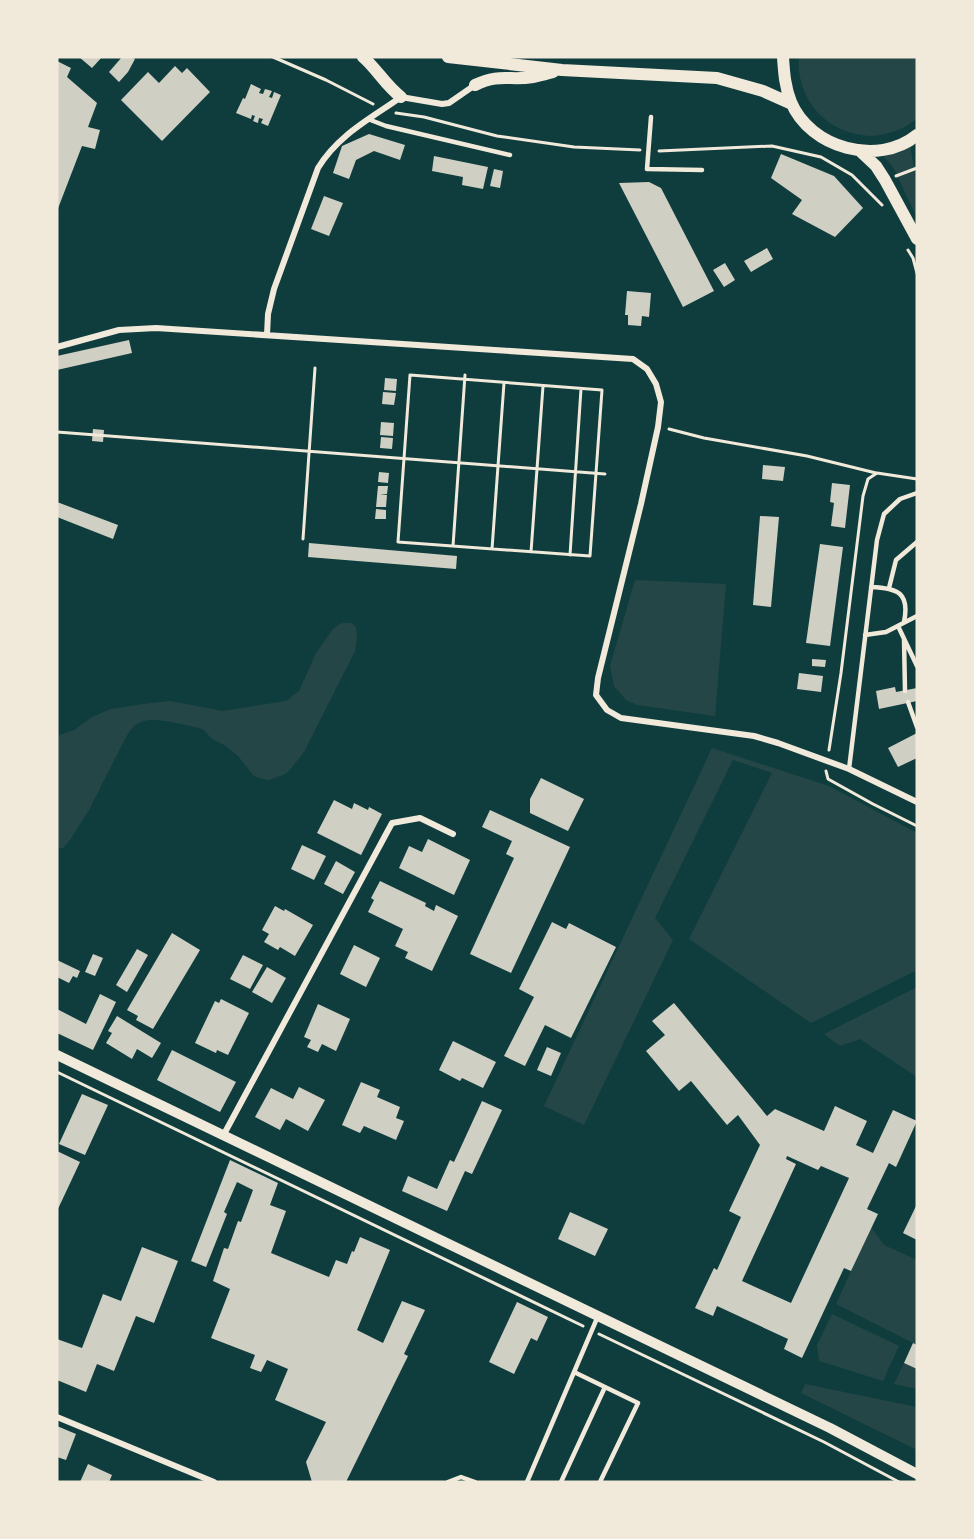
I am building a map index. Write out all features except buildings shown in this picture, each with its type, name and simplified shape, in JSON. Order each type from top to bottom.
[{"type":"main road","points":[[363,57],[401,97]]},
{"type":"main road","points":[[448,57],[562,70],[717,78],[763,91],[792,104]]},
{"type":"main road","points":[[783,57],[784,80],[792,104],[806,125],[826,140],[841,146],[871,151],[893,148],[917,135]]},
{"type":"main road","points":[[475,85],[496,77],[532,77],[562,70]]},
{"type":"main road","points":[[859,150],[876,166],[917,239]]},
{"type":"street","points":[[267,335],[268,314],[274,289],[318,168],[336,143],[401,97],[442,104],[449,103],[475,85]]},
{"type":"street","points":[[57,347],[119,330],[156,328],[633,359],[647,369],[656,384],[661,402],[658,427],[641,504],[597,678],[596,695],[607,710],[621,718],[754,736],[849,769],[917,802]]},
{"type":"street","points":[[223,1136],[392,823],[420,818],[453,834]]},
{"type":"street","points":[[57,1055],[830,1428],[917,1474]]},
{"type":"street","points":[[57,1417],[214,1482]]},
{"type":"lane","points":[[651,117],[647,169],[702,170]]},
{"type":"lane","points":[[368,119],[386,126],[510,155]]},
{"type":"lane","points":[[849,769],[877,540],[884,514],[900,499],[917,493]]},
{"type":"lane","points":[[889,588],[896,560],[917,542]]},
{"type":"lane","points":[[871,587],[889,588],[900,594],[907,608],[904,622]]},
{"type":"lane","points":[[865,635],[886,632],[917,616]]},
{"type":"lane","points":[[898,626],[917,666]]},
{"type":"lane","points":[[904,639],[905,691]]},
{"type":"lane","points":[[908,702],[917,727]]},
{"type":"lane","points":[[526,1482],[598,1316]]},
{"type":"lane","points":[[574,1372],[638,1403],[600,1482]]},
{"type":"lane","points":[[561,1482],[605,1388]]},
{"type":"lane","points":[[448,1482],[461,1477],[475,1482]]},
{"type":"path","points":[[273,57],[327,80],[383,110],[424,117],[497,136],[574,147],[666,151],[772,146],[820,156],[852,175],[884,207]]},
{"type":"path","points":[[908,249],[917,273]]},
{"type":"path","points":[[303,538],[315,368]]},
{"type":"path","points":[[410,375],[465,377],[504,383],[602,390],[590,556],[398,542],[410,375]]},
{"type":"path","points":[[453,546],[465,377]]},
{"type":"path","points":[[492,549],[504,383]]},
{"type":"path","points":[[531,552],[543,386]]},
{"type":"path","points":[[570,555],[581,388]]},
{"type":"path","points":[[658,427],[705,438],[807,456],[877,473]]},
{"type":"path","points":[[57,432],[605,474]]},
{"type":"path","points":[[57,1072],[824,1442],[899,1482]]},
{"type":"shaded area","points":[[799,57],[917,57],[917,118],[898,130],[873,136],[860,135],[832,124],[813,107],[806,96],[799,71]]},
{"type":"shaded area","points":[[910,145],[917,183],[917,218],[893,167],[883,156],[898,152]]},
{"type":"shaded area","points":[[635,580],[726,584],[715,716],[637,705],[626,700],[614,686],[610,666]]},
{"type":"shaded area","points":[[342,623],[352,623],[356,627],[355,651],[304,752],[288,772],[269,780],[259,778],[254,776],[238,756],[226,746],[212,739],[204,730],[162,720],[147,720],[133,727],[127,735],[89,810],[70,840],[63,848],[57,848],[57,736],[74,730],[92,717],[111,709],[143,704],[170,701],[223,711],[286,701],[299,691],[316,653],[333,629]]},
{"type":"shaded area","points":[[712,748],[829,786],[917,833],[917,970],[811,1023],[689,939],[772,773],[733,760],[655,918],[673,940],[584,1125],[544,1106]]},
{"type":"shaded area","points":[[917,987],[917,1077],[860,1039],[840,1046],[824,1034]]},
{"type":"shaded area","points":[[871,1227],[884,1245],[917,1260],[917,1345],[836,1304]]},
{"type":"shaded area","points":[[832,1314],[899,1346],[883,1381],[819,1361],[817,1345]]},
{"type":"shaded area","points":[[904,1363],[917,1369],[917,1389],[894,1384]]},
{"type":"shaded area","points":[[805,1384],[917,1407],[917,1450],[801,1393]]}]
